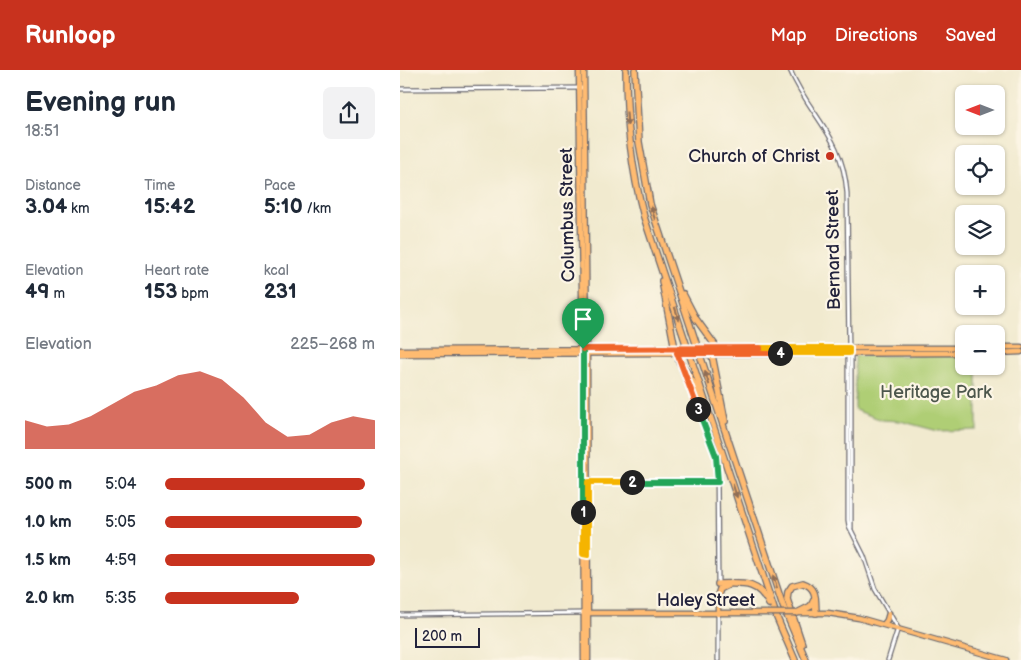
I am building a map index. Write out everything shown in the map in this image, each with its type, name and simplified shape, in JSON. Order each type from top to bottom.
[{"type":"highway","points":[[626,70],[626,108],[632,158],[644,217],[783,633]]},
{"type":"highway","points":[[635,70],[637,124],[650,204],[783,606],[806,660]]},
{"type":"highway","points":[[656,252],[676,351]]},
{"type":"highway","points":[[669,264],[692,312],[714,344],[710,351],[728,440]]},
{"type":"highway","points":[[679,361],[695,385],[715,428]]},
{"type":"highway","points":[[806,660],[787,595],[792,586],[803,583],[812,587],[815,596],[816,613]]},
{"type":"highway","points":[[718,584],[751,585],[763,592],[795,660]]},
{"type":"highway","points":[[718,595],[720,589],[729,584]]},
{"type":"highway","points":[[797,613],[811,606],[815,596]]},
{"type":"main road","name":"Columbus Street","points":[[579,70],[582,88]]},
{"type":"main road","name":"Columbus Street","points":[[584,70],[582,88],[585,351],[588,411],[584,660]]},
{"type":"main road","points":[[1005,348],[1021,347]]},
{"type":"main road","points":[[400,350],[643,351],[648,349],[676,351]]},
{"type":"main road","points":[[931,351],[955,349]]},
{"type":"main road","points":[[400,354],[585,351],[616,354],[628,351],[849,350],[955,352]]},
{"type":"main road","name":"Columbus Street","points":[[585,351],[583,389],[586,482]]},
{"type":"main road","points":[[676,351],[679,361]]},
{"type":"main road","points":[[1005,353],[1021,352]]},
{"type":"main road","points":[[583,389],[588,411]]},
{"type":"main road","points":[[718,595],[718,614]]},
{"type":"main road","name":"Columbus Street","points":[[586,613],[588,660]]},
{"type":"main road","name":"Haley Street","points":[[586,613],[816,613],[849,616],[884,624],[1006,660]]},
{"type":"main road","points":[[884,624],[889,613]]},
{"type":"street","name":"Bernard Street","points":[[790,70],[798,87],[833,141],[845,174],[847,193],[849,350],[848,520],[849,526],[864,556],[875,589],[898,628]]},
{"type":"street","points":[[400,89],[582,88]]},
{"type":"street","points":[[679,361],[718,461],[718,595]]},
{"type":"street","points":[[586,482],[718,482]]},
{"type":"street","name":"Haley Street","points":[[400,615],[586,613]]},
{"type":"street","points":[[718,614],[718,660]]},
{"type":"street","points":[[888,660],[898,628]]},
{"type":"green space","name":"Heritage Park","points":[[955,355],[955,375],[977,375],[977,430],[938,431],[900,421],[882,420],[855,410],[855,356]]},
{"type":"place","name":"Church of Christ","points":[[830,156]]},
{"type":"route","points":[[849,348],[849,353],[677,353],[715,450],[718,461],[718,482],[588,482],[588,555],[583,554],[583,349],[849,348]]}]
